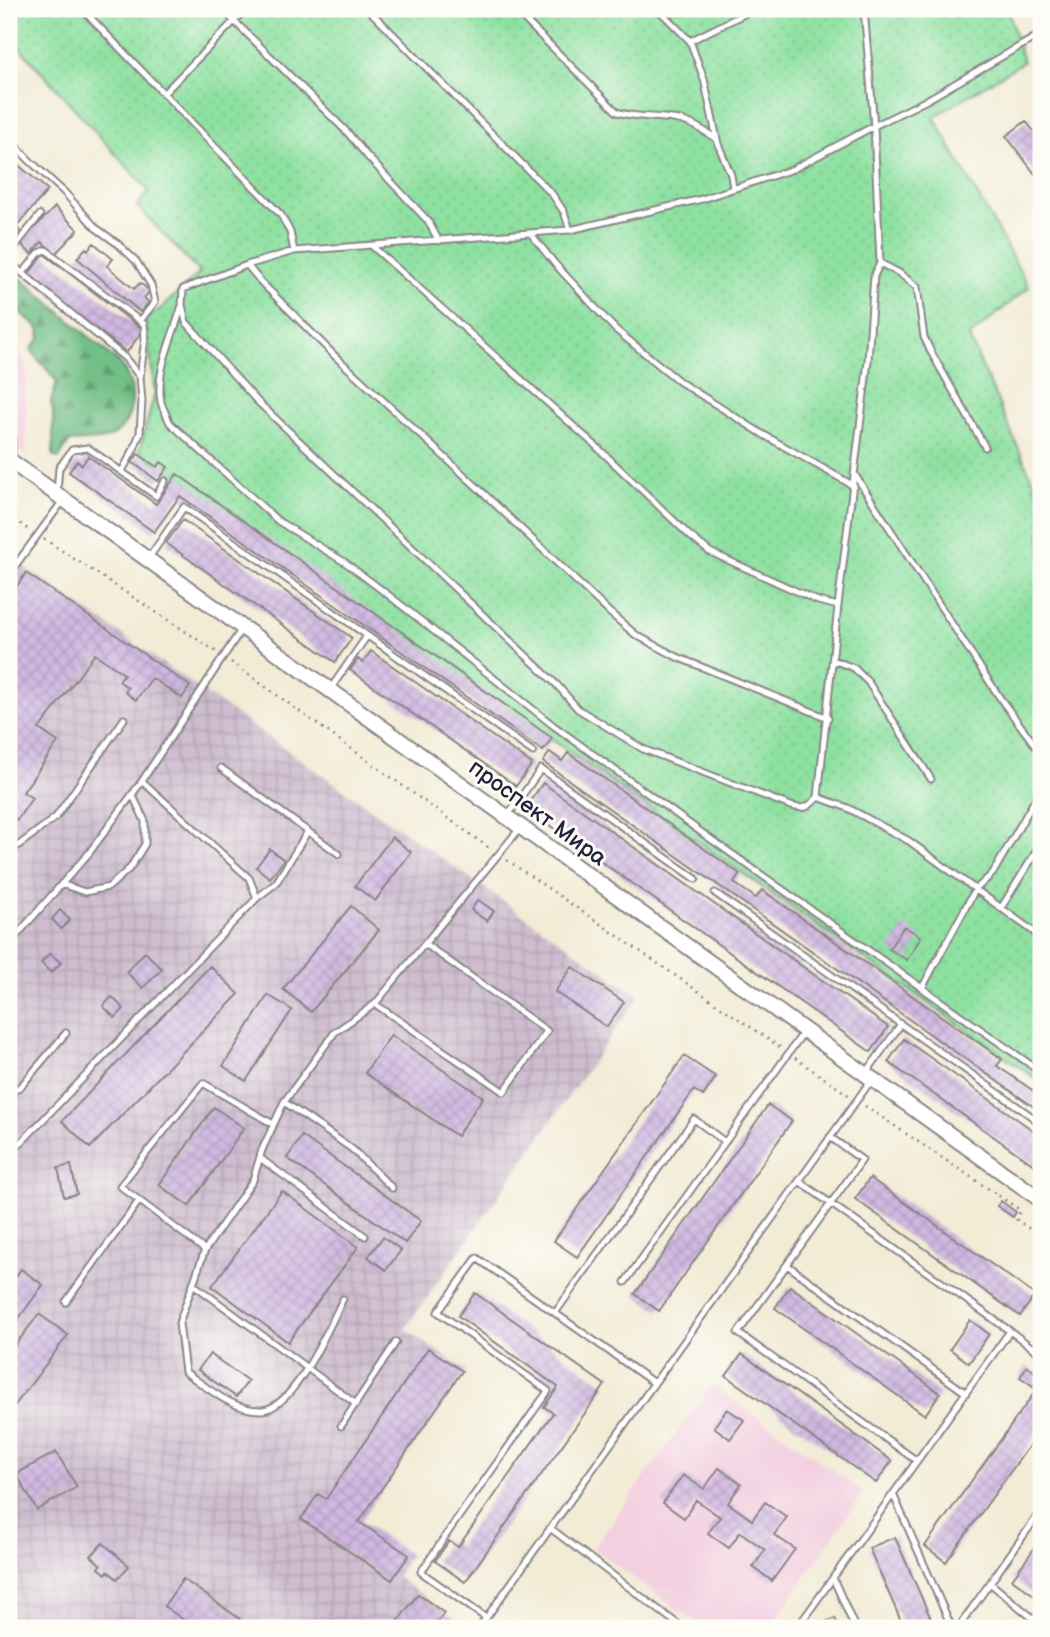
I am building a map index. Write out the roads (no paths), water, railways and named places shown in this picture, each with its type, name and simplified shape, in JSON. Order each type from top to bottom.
[{"type":"street","name":"проспект Мира","points":[[10,461],[1041,1200]]},
{"type":"lane","points":[[82,9],[281,215],[290,232],[294,251]]},
{"type":"lane","points":[[222,9],[347,132],[428,221],[439,241]]},
{"type":"lane","points":[[164,93],[246,9]]},
{"type":"lane","points":[[368,9],[552,194],[564,212],[570,230]]},
{"type":"lane","points":[[514,9],[617,112],[629,116],[684,121],[717,139]]},
{"type":"lane","points":[[658,9],[690,41],[704,79],[717,139],[731,175],[733,188]]},
{"type":"lane","points":[[690,41],[754,9]]},
{"type":"lane","points":[[182,305],[186,322],[257,401],[557,685],[578,709],[643,749],[788,806],[801,809],[810,806],[818,797],[868,361],[874,275],[880,263],[874,126],[864,9]]},
{"type":"lane","points":[[1041,34],[925,102],[793,169],[702,199],[570,230],[294,251],[183,289],[182,305],[168,344],[160,384],[161,404],[170,423],[278,521],[346,563],[554,726],[1041,1072]]},
{"type":"lane","points":[[9,139],[65,193],[96,228],[136,261],[151,285],[155,302],[140,321]]},
{"type":"lane","points":[[9,254],[40,215]]},
{"type":"lane","points":[[531,233],[555,264],[615,329],[680,382],[764,435],[854,486]]},
{"type":"lane","points":[[372,246],[710,552],[818,601],[838,606]]},
{"type":"lane","points":[[23,273],[39,253],[46,250],[144,324],[140,433],[122,471]]},
{"type":"lane","points":[[9,262],[125,358],[140,377]]},
{"type":"lane","points":[[880,263],[917,286],[925,337],[931,352],[985,447]]},
{"type":"lane","points":[[247,265],[336,358],[636,635],[677,657],[828,718]]},
{"type":"lane","points":[[9,408],[12,438],[10,461]]},
{"type":"lane","points":[[9,574],[38,535],[61,497],[59,468],[72,450],[88,449],[156,496],[165,481]]},
{"type":"lane","points":[[855,475],[1002,701],[1041,752]]},
{"type":"lane","points":[[148,559],[184,507],[533,752]]},
{"type":"lane","points":[[9,944],[89,853],[142,781],[243,627]]},
{"type":"lane","points":[[329,690],[367,636]]},
{"type":"lane","points":[[833,660],[854,668],[868,682],[931,779]]},
{"type":"lane","points":[[9,856],[15,848],[56,817],[124,719]]},
{"type":"lane","points":[[221,768],[339,854]]},
{"type":"lane","points":[[507,817],[541,769],[696,879]]},
{"type":"lane","points":[[142,781],[248,878],[257,898]]},
{"type":"lane","points":[[922,988],[975,890],[993,873],[1041,789]]},
{"type":"lane","points":[[61,884],[85,892],[109,887],[130,868],[145,844],[145,821],[132,794]]},
{"type":"lane","points":[[818,797],[848,808],[909,841],[1041,937]]},
{"type":"lane","points":[[343,1299],[308,1368],[282,1402],[264,1410],[237,1405],[186,1372],[179,1323],[205,1250],[253,1180],[284,1101],[335,1032],[375,1004],[521,827]]},
{"type":"lane","points":[[9,1150],[12,1152],[257,898],[276,883],[308,831]]},
{"type":"lane","points":[[1001,908],[1041,844]]},
{"type":"lane","points":[[715,893],[1041,1123]]},
{"type":"lane","points":[[375,1004],[504,1092],[547,1031],[425,944]]},
{"type":"lane","points":[[478,1628],[856,1100],[901,1024]]},
{"type":"lane","points":[[625,1282],[805,1031]]},
{"type":"lane","points":[[9,1095],[22,1085],[66,1033]]},
{"type":"lane","points":[[205,1250],[120,1186],[203,1083],[273,1124]]},
{"type":"lane","points":[[284,1101],[352,1149],[392,1188]]},
{"type":"lane","points":[[555,1313],[694,1119],[725,1142]]},
{"type":"lane","points":[[830,1137],[862,1160],[738,1333],[917,1461]]},
{"type":"lane","points":[[260,1158],[365,1236]]},
{"type":"lane","points":[[799,1181],[1041,1354]]},
{"type":"lane","points":[[66,1302],[139,1201]]},
{"type":"lane","points":[[486,1618],[421,1572],[548,1391],[438,1312],[477,1258],[654,1383]]},
{"type":"lane","points":[[787,1265],[966,1393]]},
{"type":"lane","points":[[193,1284],[356,1404]]},
{"type":"lane","points":[[797,1628],[1010,1331]]},
{"type":"lane","points":[[1034,1349],[1041,1339]]},
{"type":"lane","points":[[341,1426],[396,1342]]},
{"type":"lane","points":[[893,1494],[955,1628],[1041,1511]]},
{"type":"lane","points":[[550,1528],[683,1628]]},
{"type":"lane","points":[[833,1578],[855,1628]]},
{"type":"lane","points":[[990,1583],[1041,1625]]}]
